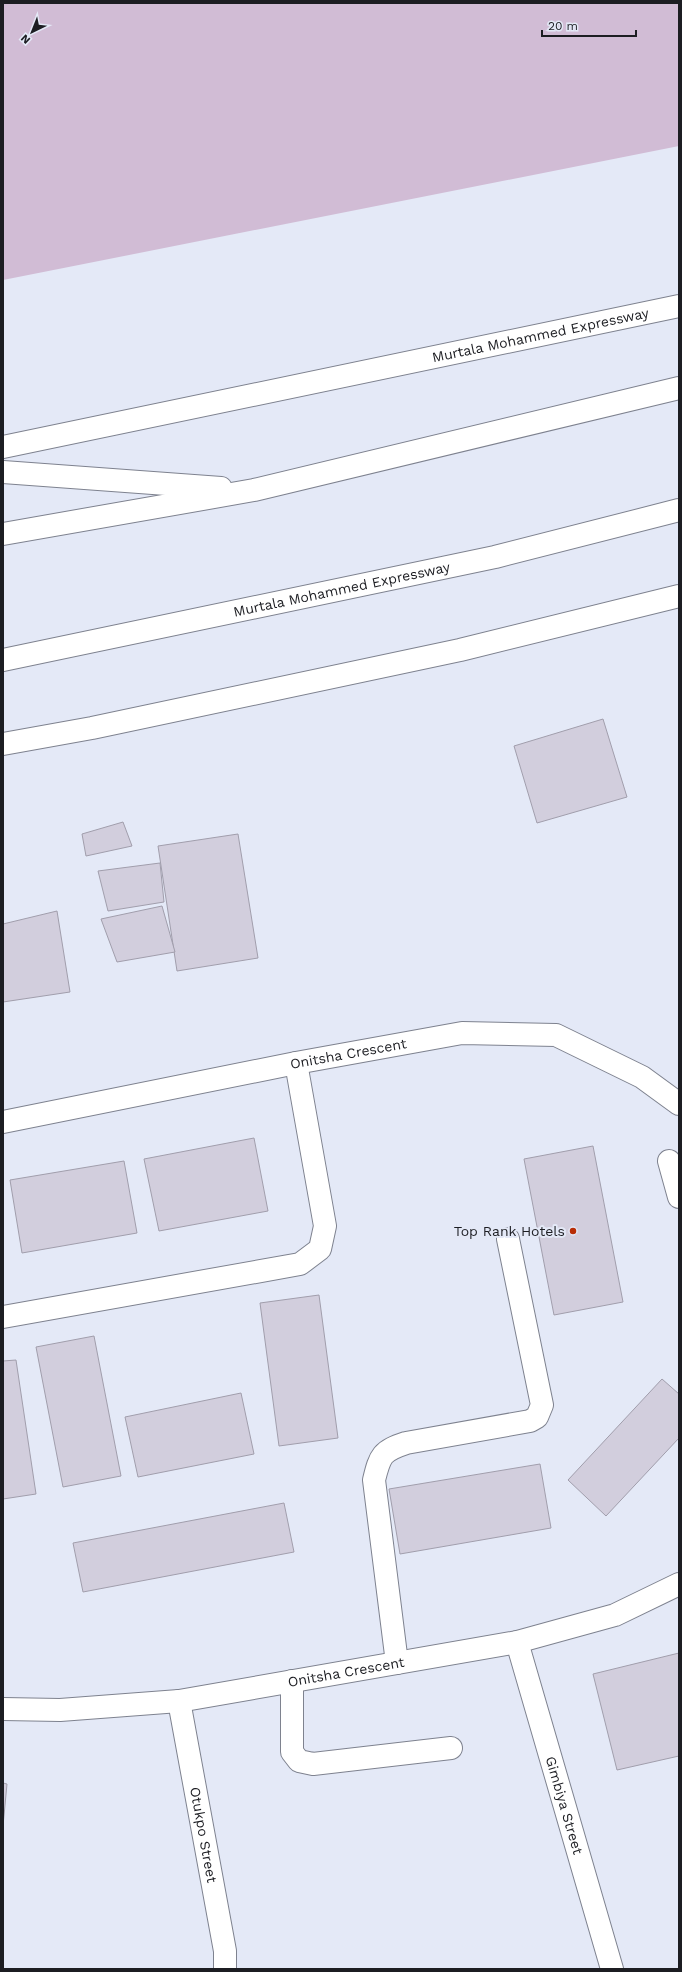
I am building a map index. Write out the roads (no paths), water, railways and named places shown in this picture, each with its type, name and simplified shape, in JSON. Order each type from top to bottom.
[{"type":"main road","name":"Murtala Mohammed Expressway","points":[[3,447],[679,306]]},
{"type":"main road","points":[[3,534],[254,490],[679,388]]},
{"type":"main road","points":[[3,472],[254,490]]},
{"type":"main road","name":"Murtala Mohammed Expressway","points":[[8,662],[155,627],[496,557],[679,510]]},
{"type":"main road","points":[[3,744],[92,728],[453,652],[679,596]]},
{"type":"main road","name":"Onitsha Crescent","points":[[3,1122],[296,1063],[462,1033],[556,1035],[642,1077],[679,1104]]},
{"type":"main road","points":[[3,1317],[300,1264],[320,1249],[325,1226],[296,1063]]},
{"type":"main road","points":[[669,1161],[679,1197]]},
{"type":"main road","points":[[397,1663],[374,1480],[379,1461],[388,1449],[406,1443],[530,1421],[537,1417],[542,1405],[508,1239]]},
{"type":"main road","name":"Onitsha Crescent","points":[[3,1709],[60,1710],[180,1701],[517,1642],[615,1615],[679,1584]]},
{"type":"main road","name":"Gimbiya Street","points":[[517,1642],[612,1969]]},
{"type":"main road","points":[[292,1681],[292,1752],[298,1761],[313,1764],[451,1748]]},
{"type":"main road","name":"Otukpo Street","points":[[180,1701],[225,1951],[225,1969]]},
{"type":"place","name":"Top Rank Hotels","points":[[573,1231]]}]
